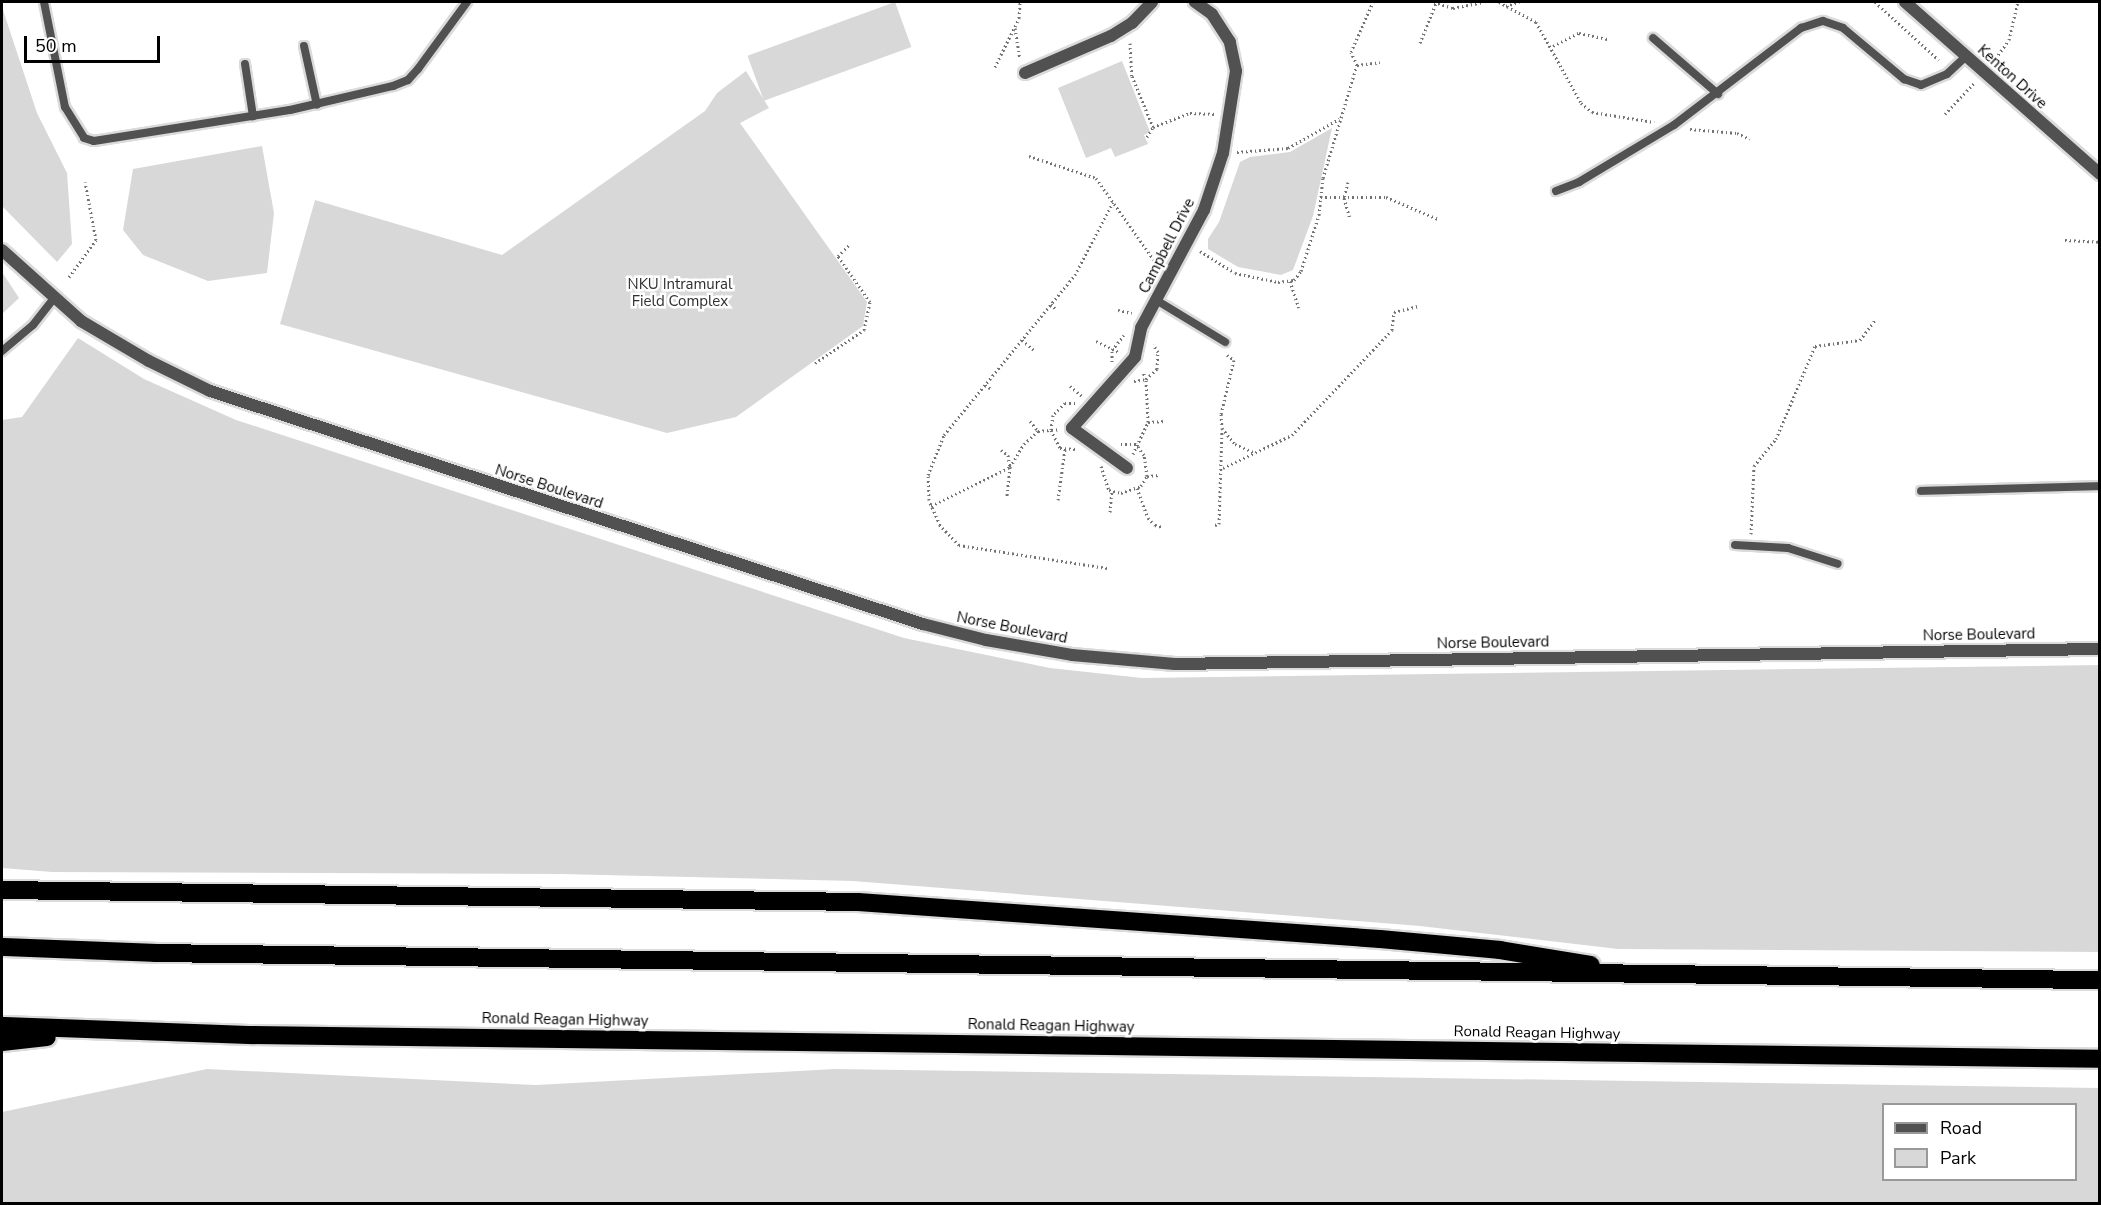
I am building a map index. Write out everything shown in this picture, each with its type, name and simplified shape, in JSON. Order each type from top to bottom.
[{"type":"highway","points":[[2,890],[694,898],[932,906],[1500,950],[1649,975]]},
{"type":"highway","points":[[2,947],[154,954],[2100,980]]},
{"type":"highway","name":"Ronald Reagan Highway","points":[[2,1026],[99,1032],[2100,1059]]},
{"type":"highway","points":[[2,1042],[99,1032]]},
{"type":"street","points":[[1025,74],[1126,26],[1152,2]]},
{"type":"street","name":"Campbell Drive","points":[[1072,428],[1135,357],[1141,328],[1204,210],[1224,153],[1236,71],[1230,42],[1212,14],[1195,2]]},
{"type":"street","name":"Kenton Drive","points":[[1905,2],[2100,174]]},
{"type":"street","name":"Norse Boulevard","points":[[2,250],[81,321],[149,361],[238,402],[923,624],[1041,650],[1175,664],[2100,649]]},
{"type":"street","points":[[1072,428],[1127,468]]},
{"type":"lane","points":[[44,2],[65,107],[88,141],[316,105],[408,80],[467,2]]},
{"type":"lane","points":[[1556,191],[1579,182],[1674,125],[1718,94],[1801,28],[1822,21],[1842,28],[1904,79],[1921,85],[1947,74],[1966,57]]},
{"type":"lane","points":[[1653,38],[1718,94]]},
{"type":"lane","points":[[304,46],[316,105]]},
{"type":"lane","points":[[245,64],[253,116]]},
{"type":"lane","points":[[2,351],[33,325],[54,298]]},
{"type":"lane","points":[[1156,300],[1225,342]]},
{"type":"lane","points":[[1921,491],[2100,486]]},
{"type":"lane","points":[[1735,545],[1788,548],[1838,564]]},
{"type":"path","points":[[995,68],[1015,25],[1020,2]]},
{"type":"path","points":[[1186,243],[1235,273],[1278,282],[1290,281],[1301,272],[1357,65],[1351,52],[1373,2]]},
{"type":"path","points":[[1420,43],[1435,2],[1463,8],[1483,2]]},
{"type":"path","points":[[1498,2],[1536,22],[1553,46],[1581,103],[1592,112],[1737,133],[1750,138]]},
{"type":"path","points":[[1506,6],[1519,2]]},
{"type":"path","points":[[1875,2],[1939,60]]},
{"type":"path","points":[[1991,64],[2009,40],[2018,2]]},
{"type":"path","points":[[1015,25],[1020,61]]},
{"type":"path","points":[[1126,26],[1132,76],[1154,127]]},
{"type":"path","points":[[1553,46],[1579,33],[1608,39]]},
{"type":"path","points":[[1357,65],[1380,62]]},
{"type":"path","points":[[1945,114],[1977,80]]},
{"type":"path","points":[[1147,137],[1154,127],[1190,113],[1229,114]]},
{"type":"path","points":[[1224,153],[1288,148],[1341,118]]},
{"type":"path","points":[[1029,156],[1096,178],[1168,280]]},
{"type":"path","points":[[69,277],[96,240],[85,182]]},
{"type":"path","points":[[1348,182],[1344,198],[1350,219]]},
{"type":"path","points":[[1321,197],[1386,197],[1438,219]]},
{"type":"path","points":[[1107,568],[959,545],[940,525],[931,506],[928,475],[944,435],[1050,304],[1076,276],[1113,202]]},
{"type":"path","points":[[2065,240],[2100,242]]},
{"type":"path","points":[[815,363],[864,330],[870,302],[837,256],[849,245]]},
{"type":"path","points":[[1290,281],[1299,308]]},
{"type":"path","points":[[1050,304],[1056,309]]},
{"type":"path","points":[[1223,468],[1293,435],[1392,330],[1394,312],[1418,306]]},
{"type":"path","points":[[1750,546],[1754,466],[1776,439],[1815,346],[1860,340],[1875,320]]},
{"type":"path","points":[[1022,340],[1035,351]]},
{"type":"path","points":[[1096,341],[1135,357],[1146,379],[1148,422],[1127,468]]},
{"type":"path","points":[[1225,342],[1227,354],[1234,360],[1219,420],[1222,428],[1235,444],[1255,453]]},
{"type":"path","points":[[984,385],[990,388]]},
{"type":"path","points":[[1070,386],[1086,400]]},
{"type":"path","points":[[1030,421],[1038,432]]},
{"type":"path","points":[[1148,422],[1166,421]]},
{"type":"path","points":[[931,506],[1010,467],[1024,444],[1038,432],[1072,428]]},
{"type":"path","points":[[1215,525],[1219,524],[1223,468],[1222,428]]},
{"type":"path","points":[[1058,500],[1065,448]]},
{"type":"path","points":[[1001,450],[1008,455],[1010,467],[1007,497]]},
{"type":"path","points":[[1148,476],[1159,475]]},
{"type":"path","points":[[1137,488],[1148,518],[1155,525],[1163,527]]},
{"type":"path","points":[[1110,512],[1112,490]]},
{"type":"green space","points":[[895,2],[911,47],[764,101],[747,56]]},
{"type":"green space","points":[[2,7],[37,113],[67,173],[72,244],[57,262],[2,206]]},
{"type":"green space","points":[[1122,61],[1150,132],[1144,135],[1148,144],[1115,157],[1111,148],[1086,158],[1058,88]]},
{"type":"green space","name":"NKU Intramural Field Complex","points":[[746,71],[769,108],[740,123],[867,302],[863,326],[736,417],[667,433],[280,324],[315,200],[502,255],[705,111],[717,93]]},
{"type":"green space","points":[[1332,128],[1313,216],[1293,270],[1281,275],[1238,267],[1208,249],[1208,239],[1219,222],[1240,162],[1250,157],[1290,152]]},
{"type":"green space","points":[[262,146],[274,213],[267,273],[208,281],[143,255],[123,230],[133,169]]},
{"type":"green space","points":[[2,272],[19,298],[2,314]]},
{"type":"green space","points":[[78,338],[144,379],[236,420],[904,638],[1050,668],[1142,678],[2099,665],[2099,952],[1618,949],[1420,926],[853,881],[561,874],[52,872],[2,868],[2,420],[22,417]]},
{"type":"green space","points":[[207,1069],[536,1085],[835,1069],[2099,1088],[2099,1203],[2,1203],[2,1112]]}]
